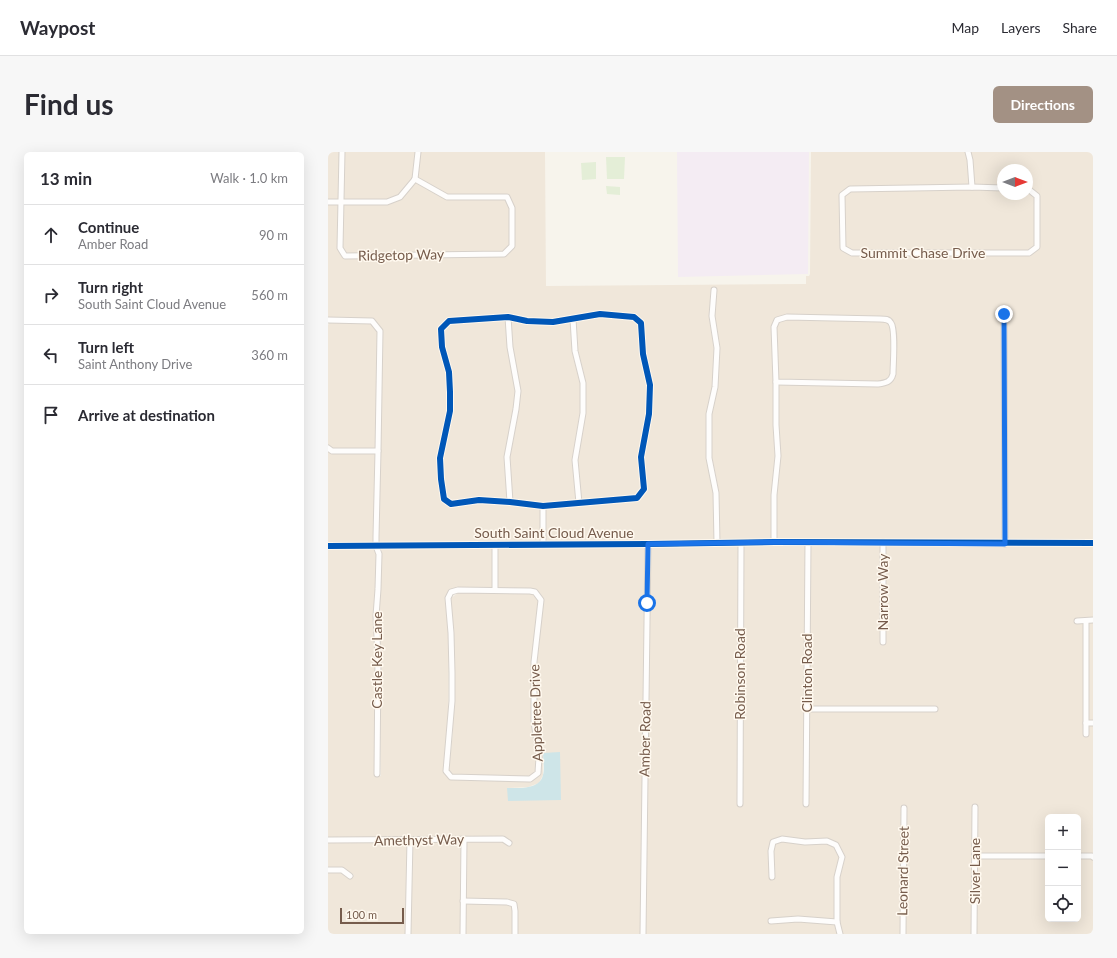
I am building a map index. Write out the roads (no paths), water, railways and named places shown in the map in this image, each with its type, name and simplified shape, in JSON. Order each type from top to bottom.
[{"type":"street","name":"Ridgetop Way","points":[[342,152],[340,248],[345,256],[504,254],[512,246],[512,208],[507,197],[447,197],[416,179]]},
{"type":"street","points":[[328,202],[387,202],[400,197],[416,179],[418,152]]},
{"type":"street","points":[[968,152],[972,187]]},
{"type":"street","name":"Summit Chase Drive","points":[[997,188],[850,189],[842,194],[843,248],[852,253],[1029,252],[1037,247],[1037,196],[1033,193]]},
{"type":"street","points":[[714,290],[712,316],[716,356],[715,387],[709,414],[709,458],[716,493],[717,544]]},
{"type":"street","points":[[600,314],[634,317],[641,323],[643,354],[650,385],[649,414],[641,457],[644,489],[637,498],[543,506],[479,500],[451,504],[444,499],[441,479],[440,458],[450,411],[450,392],[449,372],[442,347],[441,329],[449,321],[508,317],[527,321],[553,322],[573,319],[600,314]]},
{"type":"street","points":[[1004,314],[1005,544]]},
{"type":"street","points":[[508,317],[510,347],[518,391],[508,457],[510,502]]},
{"type":"street","points":[[774,542],[774,495],[778,456],[774,327],[777,320],[787,317],[880,319],[888,320],[892,324],[893,374],[888,382],[878,384],[776,382]]},
{"type":"street","points":[[573,319],[575,351],[583,383],[583,413],[574,460],[579,503]]},
{"type":"street","name":"Castle Key Lane","points":[[328,320],[372,321],[380,331],[376,546],[379,554],[376,616],[378,673],[377,774]]},
{"type":"street","points":[[328,448],[332,451],[378,451]]},
{"type":"street","points":[[543,506],[543,545]]},
{"type":"street","name":"South Saint Cloud Avenue","points":[[328,546],[717,544],[774,542],[1005,544],[1093,543]]},
{"type":"street","name":"Clinton Road","points":[[806,804],[808,542]]},
{"type":"street","name":"Narrow Way","points":[[883,542],[883,642]]},
{"type":"street","name":"Robinson Road","points":[[740,804],[741,543]]},
{"type":"street","name":"Amber Road","points":[[643,934],[648,544]]},
{"type":"street","points":[[495,545],[495,590]]},
{"type":"street","name":"Appletree Drive","points":[[458,590],[495,590],[535,592],[540,600],[534,662],[534,721],[538,773],[530,779],[451,777],[446,771],[452,701],[451,633],[448,598],[451,592],[458,590]]},
{"type":"street","points":[[1077,621],[1093,620]]},
{"type":"street","points":[[1086,621],[1086,734]]},
{"type":"street","points":[[807,710],[935,709]]},
{"type":"street","points":[[1086,723],[1093,723]]},
{"type":"street","name":"Silver Lane","points":[[974,934],[975,807]]},
{"type":"street","name":"Leonard Street","points":[[903,934],[904,808]]},
{"type":"street","points":[[463,934],[464,839]]},
{"type":"street","name":"Amethyst Way","points":[[328,840],[503,839],[509,843]]},
{"type":"street","points":[[772,877],[771,851],[773,842],[782,839],[805,842],[828,841],[836,845],[842,858],[838,877],[837,922],[840,934]]},
{"type":"street","points":[[408,934],[410,840]]},
{"type":"street","points":[[975,856],[1045,856]]},
{"type":"street","points":[[1081,856],[1093,857]]},
{"type":"street","points":[[328,870],[342,870],[350,876]]},
{"type":"street","points":[[463,901],[507,902],[514,904],[515,934]]},
{"type":"street","points":[[771,921],[798,919],[837,922]]},
{"type":"water","points":[[560,752],[561,800],[508,801],[507,788],[533,786],[541,780],[544,770],[543,753]]}]
